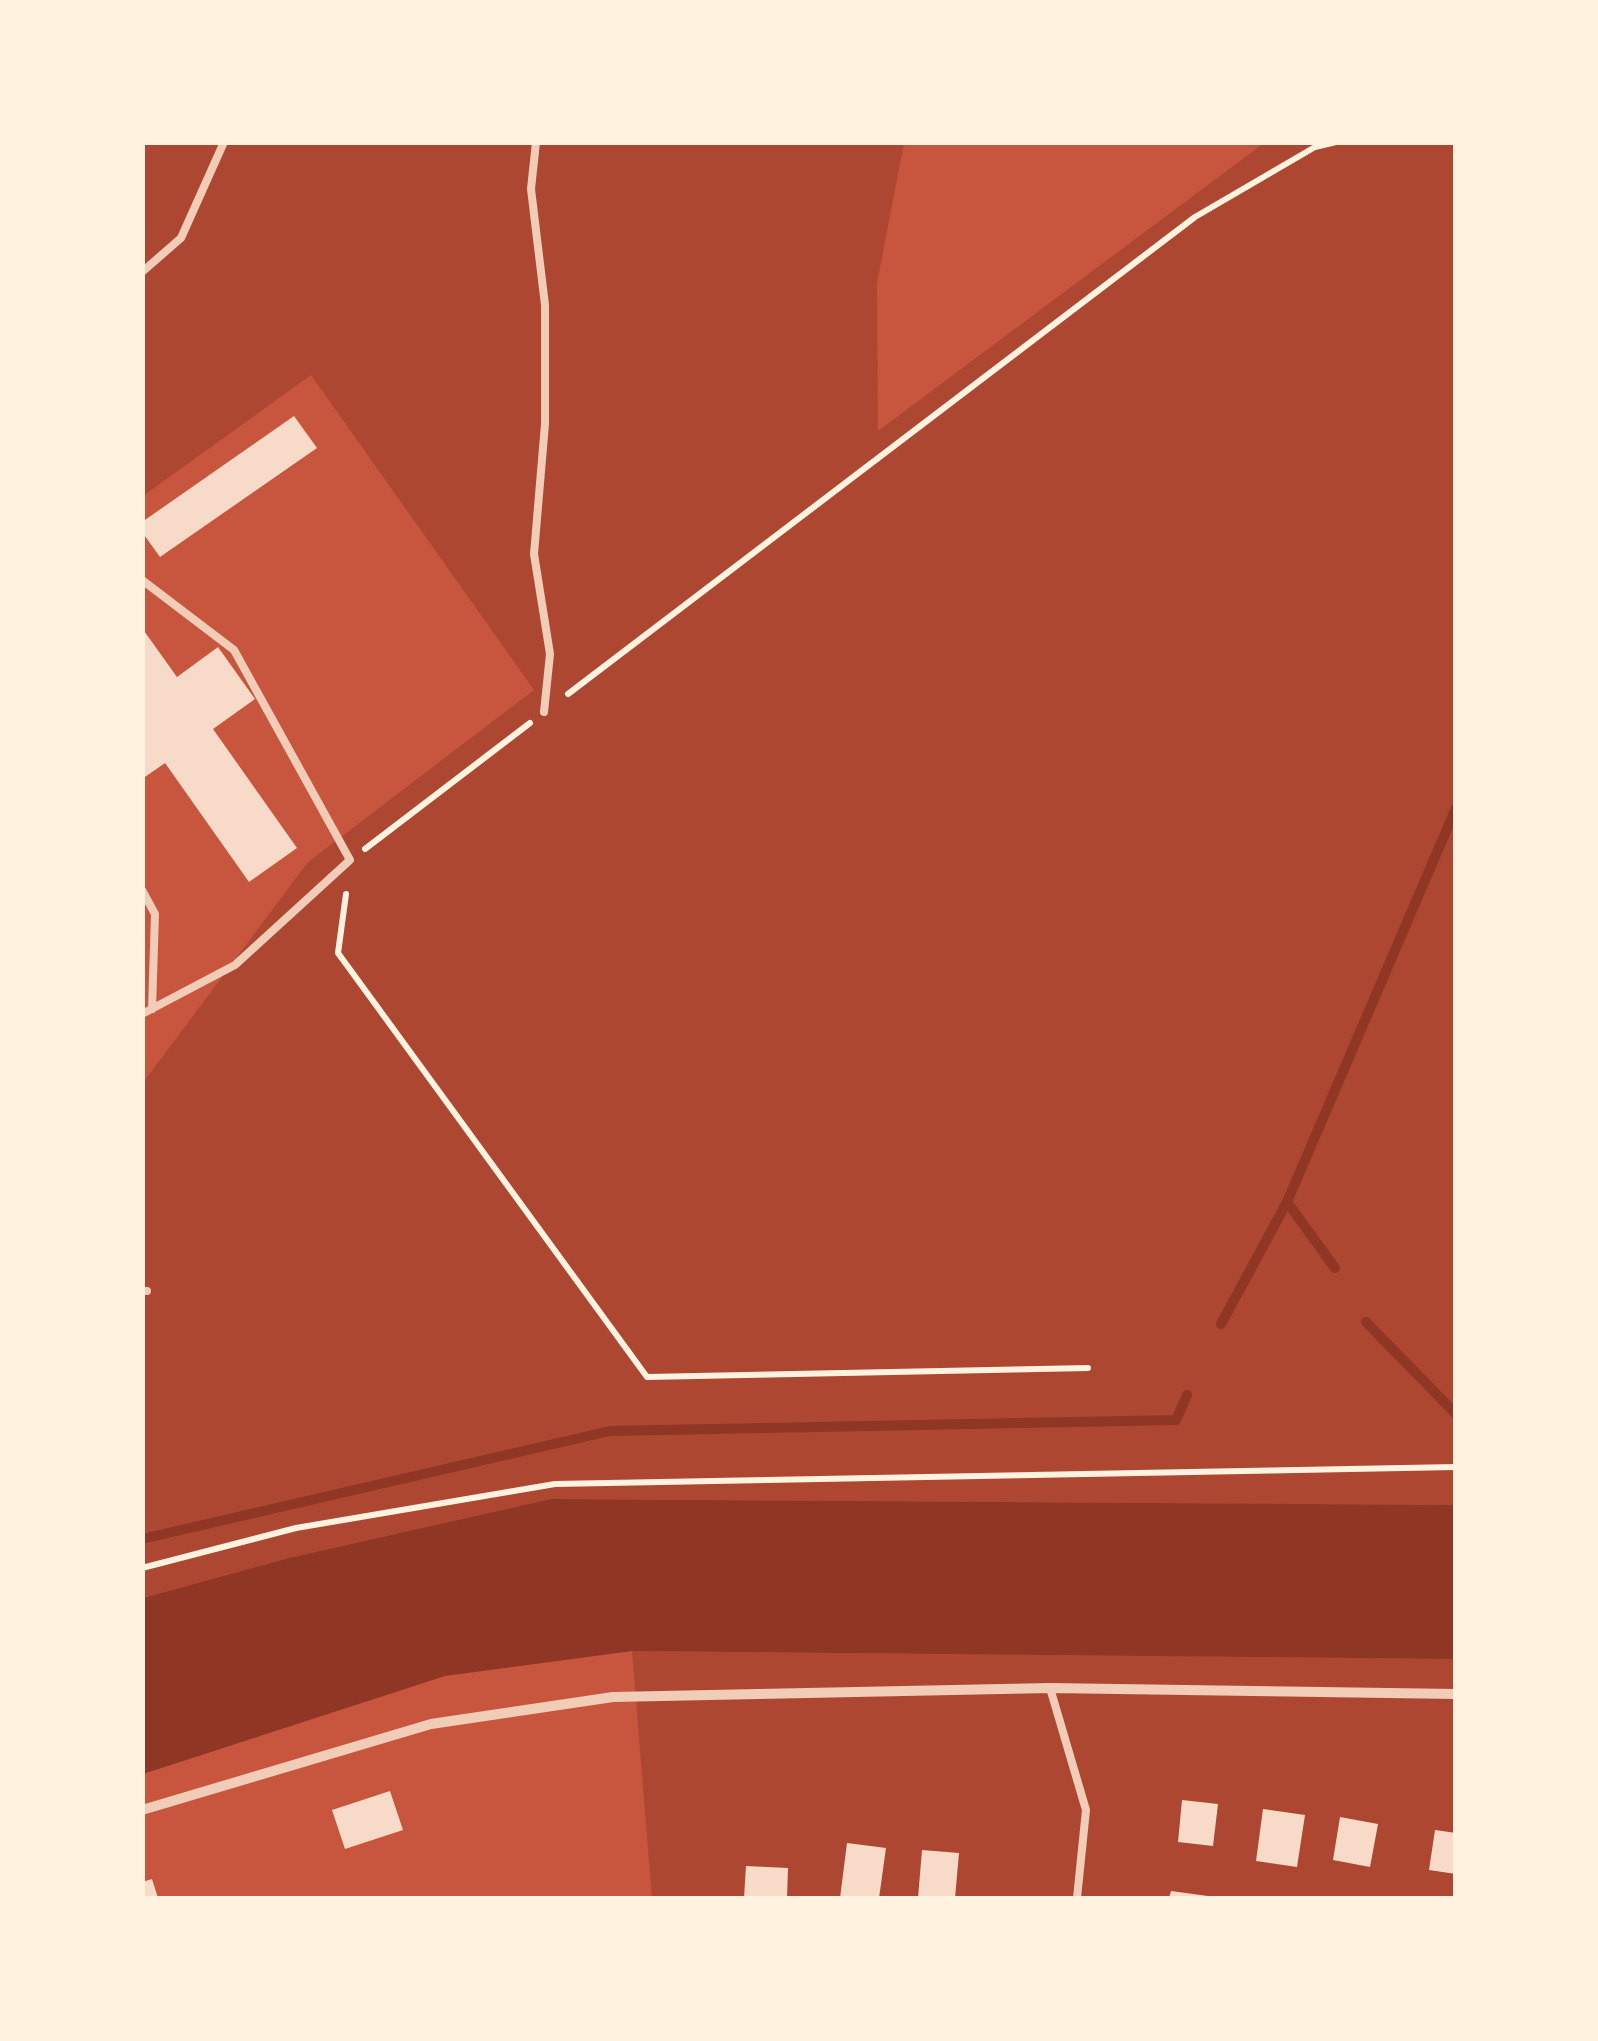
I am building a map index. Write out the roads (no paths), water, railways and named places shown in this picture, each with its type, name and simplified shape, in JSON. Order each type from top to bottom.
[{"type":"street","points":[[142,1810],[431,1724],[614,1697],[1050,1688],[1456,1694]]},
{"type":"lane","points":[[142,272],[181,238],[224,142]]},
{"type":"lane","points":[[536,142],[531,189],[545,305],[545,424],[534,554],[550,654],[544,712]]},
{"type":"lane","points":[[142,580],[234,650],[350,860],[235,965],[142,1014]]},
{"type":"lane","points":[[142,890],[155,914],[152,1008]]},
{"type":"lane","points":[[1050,1688],[1086,1810],[1077,1898]]},
{"type":"waterway","points":[[1221,1324],[1287,1202],[1456,808]]},
{"type":"waterway","points":[[1287,1202],[1335,1268]]},
{"type":"waterway","points":[[1366,1322],[1456,1414]]},
{"type":"waterway","points":[[142,1539],[610,1431],[1176,1420],[1187,1395]]}]
